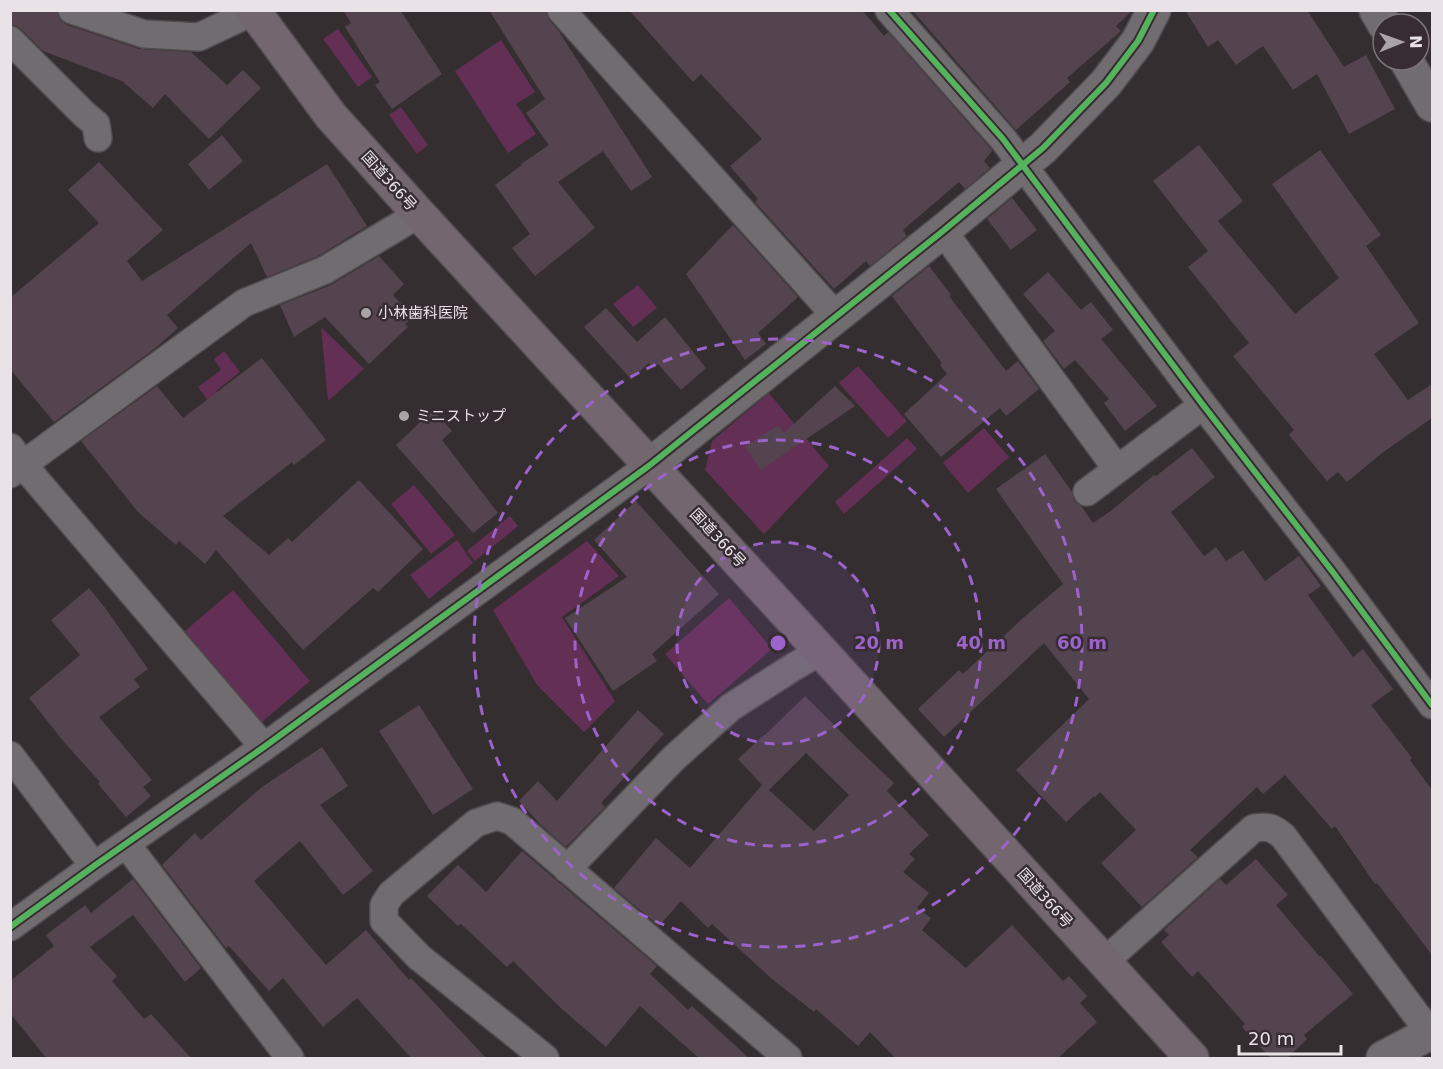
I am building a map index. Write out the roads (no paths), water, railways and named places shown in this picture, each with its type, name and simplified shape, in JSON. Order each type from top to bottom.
[{"type":"highway","name":"国道366号","points":[[253,11],[331,116],[1192,1059]]},
{"type":"street","points":[[72,10],[144,34],[199,38],[253,11]]},
{"type":"street","points":[[561,10],[836,316]]},
{"type":"street","points":[[889,10],[1003,139],[1432,705]]},
{"type":"street","points":[[10,927],[264,747],[651,465],[943,231],[1043,148],[1106,83],[1138,41],[1154,10]]},
{"type":"street","points":[[10,40],[96,124],[98,138]]},
{"type":"street","points":[[1413,72],[1432,105]]},
{"type":"street","points":[[264,747],[15,462],[244,303],[325,270],[419,214]]},
{"type":"street","points":[[943,231],[1117,469]]},
{"type":"street","points":[[1087,492],[1203,405]]},
{"type":"street","points":[[567,869],[674,758],[731,707],[821,651]]},
{"type":"street","points":[[10,755],[94,866]]},
{"type":"street","points":[[545,1059],[419,957],[384,921],[384,905],[391,894],[476,823],[497,816],[512,821],[788,1059]]},
{"type":"street","points":[[1104,962],[1254,828],[1274,828],[1283,836],[1431,1032],[1383,1059]]},
{"type":"street","points":[[126,844],[290,1059]]},
{"type":"place","name":"小林歯科医院","points":[[366,313]]},
{"type":"place","name":"ミニストップ","points":[[404,416]]}]
